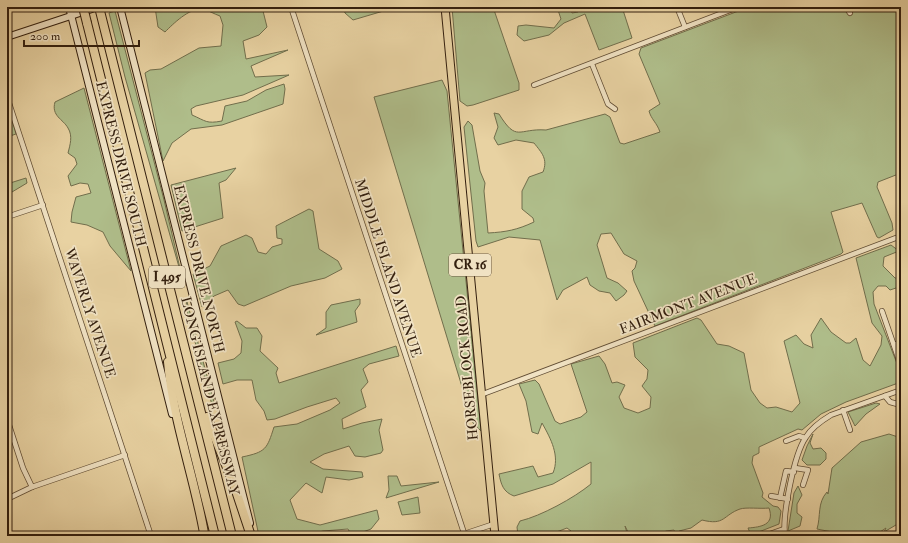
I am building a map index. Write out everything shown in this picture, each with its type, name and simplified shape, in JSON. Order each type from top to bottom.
[{"type":"highway","name":"LONG ISLAND EXPRESSWAY","points":[[83,7],[215,536]]},
{"type":"highway","name":"LONG ISLAND EXPRESSWAY","points":[[99,7],[232,536]]},
{"type":"highway","points":[[165,335],[168,370],[204,535]]},
{"type":"highway","points":[[188,359],[210,426],[235,488],[252,536]]},
{"type":"main road","name":"EXPRESS DRIVE SOUTH","points":[[69,7],[204,535]]},
{"type":"main road","points":[[7,37],[99,7]]},
{"type":"main road","name":"EXPRESS DRIVE NORTH","points":[[120,7],[252,536]]},
{"type":"main road","name":"HORSEBLOCK ROAD","points":[[445,7],[483,394],[495,536]]},
{"type":"street","name":"MIDDLE ISLAND AVENUE","points":[[291,7],[465,535]]},
{"type":"street","points":[[677,7],[685,27]]},
{"type":"street","points":[[534,85],[738,7]]},
{"type":"street","points":[[846,7],[850,13]]},
{"type":"street","points":[[592,64],[608,104],[615,109]]},
{"type":"street","name":"WAVERLY AVENUE","points":[[7,97],[151,536]]},
{"type":"street","points":[[7,217],[43,205]]},
{"type":"street","name":"FAIRMONT AVENUE","points":[[483,394],[901,236]]},
{"type":"street","points":[[882,311],[901,366]]},
{"type":"street","points":[[894,345],[901,342]]},
{"type":"street","points":[[785,536],[784,529],[788,499],[805,438],[820,421],[843,410],[901,390]]},
{"type":"street","points":[[885,396],[890,402],[901,405]]},
{"type":"street","points":[[843,410],[850,430]]},
{"type":"street","points":[[7,419],[23,468],[32,487]]},
{"type":"street","points":[[786,441],[799,436],[805,438]]},
{"type":"street","points":[[7,499],[32,487],[125,456]]},
{"type":"street","points":[[780,498],[786,471],[808,470],[803,485]]},
{"type":"street","points":[[771,496],[788,499]]},
{"type":"street","points":[[458,536],[465,535],[494,524]]},
{"type":"street","points":[[764,536],[784,529]]},
{"type":"street","points":[[793,536],[801,534],[802,536]]},
{"type":"green space","points":[[155,7],[262,7],[267,27],[259,35],[243,41],[246,59],[288,50],[251,66],[255,77],[289,75],[243,95],[196,106],[191,109],[192,115],[209,122],[222,121],[225,106],[247,101],[266,90],[284,84],[285,89],[283,104],[222,125],[191,129],[172,143],[163,161],[145,73],[150,70],[161,69],[199,48],[221,46],[223,25],[220,16],[202,9],[197,9],[182,17],[165,32],[158,27]]},
{"type":"green space","points":[[343,7],[397,7],[353,20],[345,13]]},
{"type":"green space","points":[[452,7],[493,7],[519,83],[519,90],[473,105],[467,106],[460,101]]},
{"type":"green space","points":[[557,7],[570,7],[572,13],[578,12],[580,7],[622,7],[632,38],[599,50],[585,14],[564,23],[549,35],[524,41],[517,35],[518,26],[526,25],[554,28],[561,19]]},
{"type":"green space","points":[[749,7],[901,7],[901,173],[878,182],[877,187],[892,223],[893,230],[879,238],[877,237],[862,203],[831,212],[843,252],[841,254],[655,326],[634,281],[632,271],[635,268],[637,261],[624,254],[611,233],[601,234],[597,245],[607,278],[618,283],[627,291],[616,301],[610,293],[599,291],[590,285],[587,277],[563,290],[557,300],[540,240],[509,237],[478,247],[476,241],[464,127],[468,121],[472,125],[480,171],[485,183],[484,191],[488,233],[511,230],[528,225],[534,222],[533,218],[522,209],[522,191],[529,177],[543,172],[545,163],[543,156],[534,143],[516,140],[498,145],[494,138],[498,127],[494,113],[499,114],[510,128],[519,132],[546,130],[605,114],[610,117],[620,143],[624,144],[660,132],[649,111],[660,104],[639,54],[641,48]]},
{"type":"green space","points":[[115,11],[164,200],[183,281],[125,77],[109,13]]},
{"type":"green space","points":[[442,80],[447,91],[481,431],[473,423],[374,97]]},
{"type":"green space","points":[[84,88],[131,271],[110,246],[103,232],[87,225],[71,222],[76,197],[91,193],[88,184],[80,183],[71,186],[68,176],[77,164],[75,158],[68,153],[71,140],[70,131],[56,114],[54,107],[55,102]]},
{"type":"green space","points":[[7,113],[10,113],[16,134],[7,137]]},
{"type":"green space","points":[[236,168],[226,180],[219,183],[223,218],[182,231],[171,185]]},
{"type":"green space","points":[[26,178],[27,183],[7,195],[7,184]]},
{"type":"green space","points":[[309,209],[313,211],[319,249],[338,261],[342,269],[325,278],[291,286],[244,306],[238,304],[228,290],[214,296],[202,307],[193,274],[210,266],[221,246],[246,235],[252,238],[258,252],[266,254],[272,247],[282,244],[282,239],[277,238],[276,226]]},
{"type":"green space","points":[[891,245],[899,251],[884,257],[883,266],[895,278],[901,279],[901,291],[896,288],[890,290],[886,286],[878,286],[873,292],[874,304],[901,374],[901,382],[846,402],[821,414],[802,430],[798,429],[759,447],[759,453],[753,456],[752,463],[763,493],[762,497],[773,506],[778,507],[781,511],[779,524],[751,535],[748,528],[762,526],[768,522],[770,518],[769,508],[746,508],[734,511],[720,521],[715,522],[702,520],[691,528],[679,531],[680,536],[676,536],[674,530],[666,531],[658,536],[630,536],[625,526],[628,536],[553,536],[571,531],[567,528],[546,536],[518,536],[517,527],[520,521],[538,515],[557,506],[591,484],[591,462],[553,484],[514,496],[505,490],[499,474],[533,466],[538,477],[553,473],[556,460],[554,448],[542,423],[538,434],[532,432],[526,401],[519,384],[535,380],[539,384],[555,421],[560,424],[581,417],[587,412],[571,364],[599,356],[605,364],[612,383],[617,382],[625,385],[619,397],[624,408],[638,413],[650,408],[651,397],[642,386],[647,379],[648,370],[635,357],[633,343],[697,318],[701,320],[717,344],[729,346],[744,353],[751,390],[760,403],[767,408],[776,407],[792,412],[800,403],[784,341],[796,335],[804,344],[813,348],[811,335],[821,318],[831,332],[846,343],[850,343],[856,338],[863,360],[870,366],[881,345],[882,336],[872,323],[856,258]]},
{"type":"green space","points":[[186,298],[214,402],[212,405],[187,312]]},
{"type":"green space","points":[[360,299],[360,304],[355,311],[357,322],[316,335],[326,328],[326,312],[331,305]]},
{"type":"green space","points":[[237,321],[246,328],[257,328],[262,336],[260,351],[278,368],[276,373],[279,383],[396,346],[399,356],[369,364],[363,369],[368,382],[361,390],[366,407],[342,419],[343,429],[382,419],[379,430],[383,450],[381,453],[365,457],[355,456],[349,446],[324,454],[310,462],[323,469],[362,472],[363,477],[349,480],[326,477],[322,493],[306,483],[290,500],[297,519],[320,525],[377,510],[379,519],[371,529],[352,536],[348,529],[323,531],[305,536],[259,536],[242,457],[261,451],[267,445],[274,427],[297,424],[330,410],[340,403],[336,398],[275,419],[267,420],[264,411],[256,400],[252,380],[237,380],[223,384],[218,363],[234,359],[241,353],[242,341],[235,322]]},
{"type":"green space","points":[[876,403],[880,404],[866,414],[855,426],[848,412]]},
{"type":"green space","points":[[813,434],[810,443],[813,449],[821,448],[826,453],[826,459],[820,465],[807,465],[802,460]]},
{"type":"green space","points":[[889,434],[901,438],[901,522],[884,532],[886,528],[874,536],[835,536],[832,532],[817,529],[820,505],[827,492],[828,494],[832,468],[861,442]]},
{"type":"green space","points":[[388,476],[397,476],[401,486],[439,482],[386,498],[389,490]]},
{"type":"green space","points":[[798,486],[802,495],[797,504],[797,513],[802,517],[800,526],[788,531],[794,493]]},
{"type":"green space","points":[[418,497],[420,513],[402,515],[398,502]]}]
